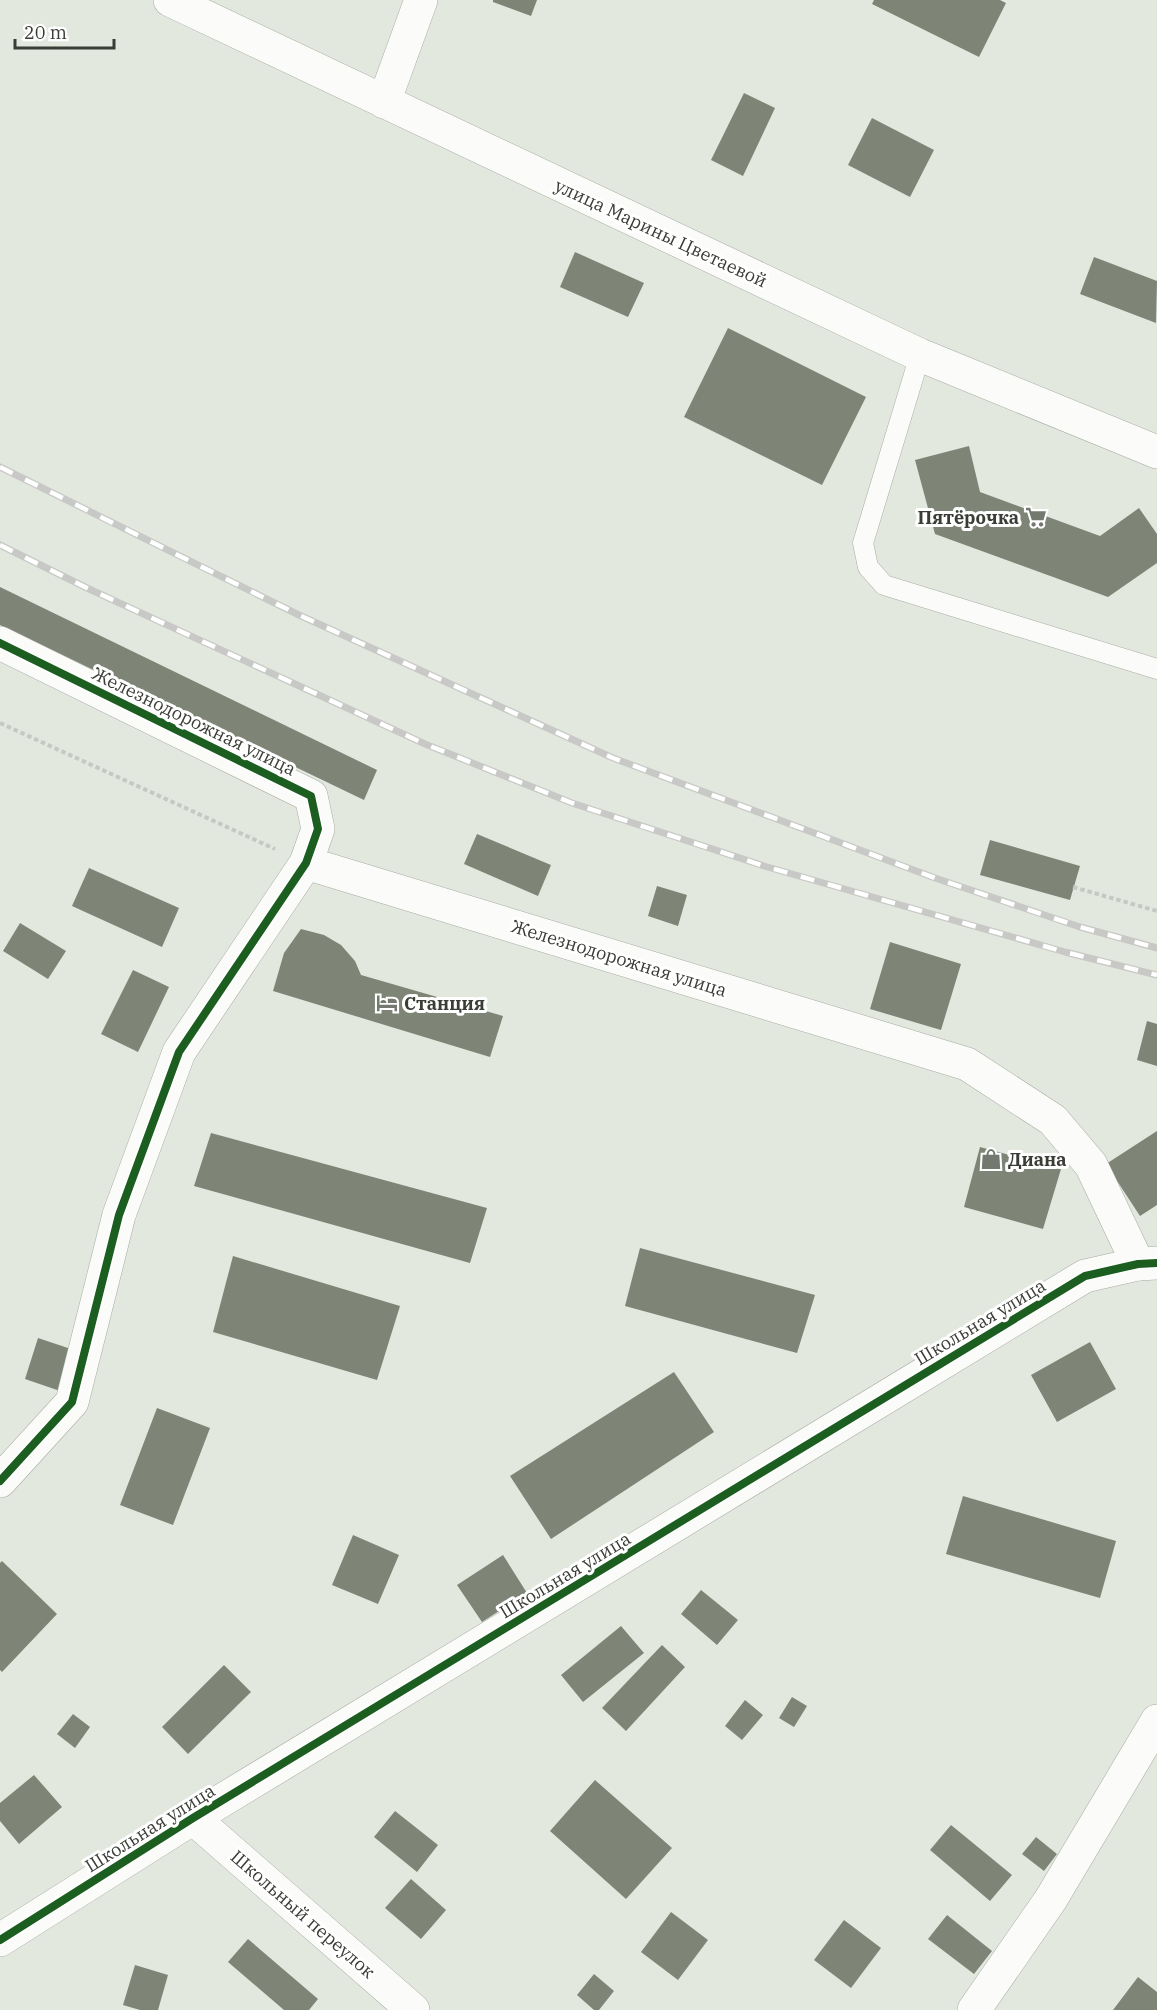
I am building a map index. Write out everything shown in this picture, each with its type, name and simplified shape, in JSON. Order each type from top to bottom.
[{"type":"street","name":"улица Марины Цветаевой","points":[[170,0],[920,355],[1157,452]]},
{"type":"street","points":[[384,102],[421,0]]},
{"type":"street","name":"Железнодорожная улица","points":[[0,643],[311,796],[318,829],[306,863],[967,1064],[1053,1119],[1091,1165],[1148,1263]]},
{"type":"street","points":[[0,1481],[72,1402],[119,1215],[179,1052],[306,863]]},
{"type":"street","name":"Школьная улица","points":[[0,1940],[193,1818],[1085,1276],[1148,1263]]},
{"type":"street","points":[[974,2010],[1051,1899],[1157,1721]]},
{"type":"street","name":"Школьный переулок","points":[[193,1818],[413,2010]]},
{"type":"lane","points":[[920,355],[864,543],[868,567],[884,585],[1157,669]]},
{"type":"path","points":[[0,723],[306,863]]},
{"type":"path","points":[[1073,887],[1157,911]]},
{"type":"building","points":[[493,0],[537,0],[531,16],[493,2]]},
{"type":"building","points":[[874,0],[1000,0],[1006,3],[979,57],[872,4]]},
{"type":"building","points":[[744,93],[775,108],[743,176],[711,160]]},
{"type":"building","points":[[872,118],[934,150],[910,197],[848,165]]},
{"type":"building","points":[[575,252],[644,283],[628,317],[560,287]]},
{"type":"building","points":[[1094,257],[1157,281],[1156,323],[1080,294]]},
{"type":"building","points":[[728,328],[866,397],[822,485],[684,417]]},
{"type":"building","points":[[969,446],[980,492],[1100,536],[1139,508],[1157,534],[1157,563],[1108,597],[935,534],[915,460]]},
{"type":"building","points":[[0,587],[377,770],[364,800],[0,625]]},
{"type":"building","points":[[477,834],[551,865],[538,896],[464,864]]},
{"type":"building","points":[[990,840],[1080,866],[1070,900],[980,875]]},
{"type":"building","points":[[89,868],[179,908],[162,947],[72,906]]},
{"type":"building","points":[[657,886],[687,895],[678,926],[648,916]]},
{"type":"building","points":[[20,923],[66,951],[48,979],[3,951]]},
{"type":"building","name":"Станция","points":[[301,929],[324,935],[341,945],[355,961],[361,975],[503,1016],[490,1057],[273,991],[284,953]]},
{"type":"building","points":[[890,942],[961,964],[941,1030],[870,1009]]},
{"type":"building","points":[[133,970],[169,987],[138,1052],[101,1034]]},
{"type":"building","points":[[1147,1021],[1157,1024],[1157,1066],[1137,1060]]},
{"type":"building","points":[[1157,1131],[1157,1205],[1140,1216],[1106,1164]]},
{"type":"building","points":[[211,1133],[487,1208],[470,1263],[194,1186]]},
{"type":"building","points":[[980,1147],[1061,1169],[1043,1229],[964,1207]]},
{"type":"building","points":[[640,1248],[815,1295],[797,1353],[625,1306]]},
{"type":"building","points":[[233,1256],[400,1306],[377,1380],[213,1332]]},
{"type":"building","points":[[38,1338],[74,1350],[60,1391],[25,1379]]},
{"type":"building","points":[[1090,1342],[1116,1389],[1057,1422],[1031,1375]]},
{"type":"building","points":[[674,1372],[714,1432],[551,1539],[510,1476]]},
{"type":"building","points":[[157,1408],[210,1428],[173,1525],[120,1505]]},
{"type":"building","points":[[963,1496],[1116,1541],[1100,1598],[946,1554]]},
{"type":"building","points":[[353,1535],[399,1555],[378,1604],[332,1585]]},
{"type":"building","points":[[503,1555],[527,1593],[482,1622],[457,1585]]},
{"type":"building","points":[[2,1561],[57,1614],[2,1672],[0,1670],[0,1563]]},
{"type":"building","points":[[701,1590],[738,1620],[717,1645],[681,1614]]},
{"type":"building","points":[[621,1626],[644,1653],[583,1702],[561,1675]]},
{"type":"building","points":[[662,1645],[685,1667],[626,1731],[602,1708]]},
{"type":"building","points":[[224,1665],[251,1692],[188,1754],[162,1727]]},
{"type":"building","points":[[792,1697],[807,1706],[794,1727],[779,1718]]},
{"type":"building","points":[[745,1700],[763,1715],[742,1740],[725,1726]]},
{"type":"building","points":[[73,1714],[90,1727],[75,1748],[57,1734]]},
{"type":"building","points":[[34,1775],[62,1807],[19,1844],[0,1821],[0,1803]]},
{"type":"building","points":[[595,1780],[672,1848],[626,1899],[550,1831]]},
{"type":"building","points":[[395,1811],[438,1845],[417,1872],[374,1837]]},
{"type":"building","points":[[951,1825],[1012,1875],[990,1901],[930,1850]]},
{"type":"building","points":[[1036,1837],[1057,1854],[1044,1871],[1022,1854]]},
{"type":"building","points":[[411,1879],[446,1910],[421,1939],[385,1908]]},
{"type":"building","points":[[671,1912],[708,1940],[678,1980],[641,1952]]},
{"type":"building","points":[[947,1915],[992,1951],[974,1974],[928,1939]]},
{"type":"building","points":[[844,1920],[881,1948],[851,1988],[814,1960]]},
{"type":"building","points":[[248,1939],[318,1999],[309,2010],[284,2010],[228,1962]]},
{"type":"building","points":[[135,1965],[168,1975],[158,2010],[140,2010],[123,2005]]},
{"type":"building","points":[[594,1974],[614,1991],[599,2010],[594,2010],[577,1995]]},
{"type":"building","points":[[1138,1977],[1157,1992],[1157,2010],[1113,2010]]},
{"type":"railway","points":[[0,467],[299,615],[613,758],[935,878],[1080,927],[1157,948]]},
{"type":"railway","points":[[0,545],[87,588],[425,744],[572,803],[764,866],[1065,952],[1157,975]]},
{"type":"cycle path","points":[[0,643],[311,796],[318,829],[306,863],[179,1052],[119,1215],[72,1402],[0,1481]]},
{"type":"cycle path","points":[[0,1940],[193,1818],[1085,1276],[1138,1264],[1157,1263]]},
{"type":"place","name":"Пятёрочка","points":[[1036,517]]},
{"type":"place","name":"Станция","points":[[387,1003]]},
{"type":"place","name":"Диана","points":[[991,1159]]}]
